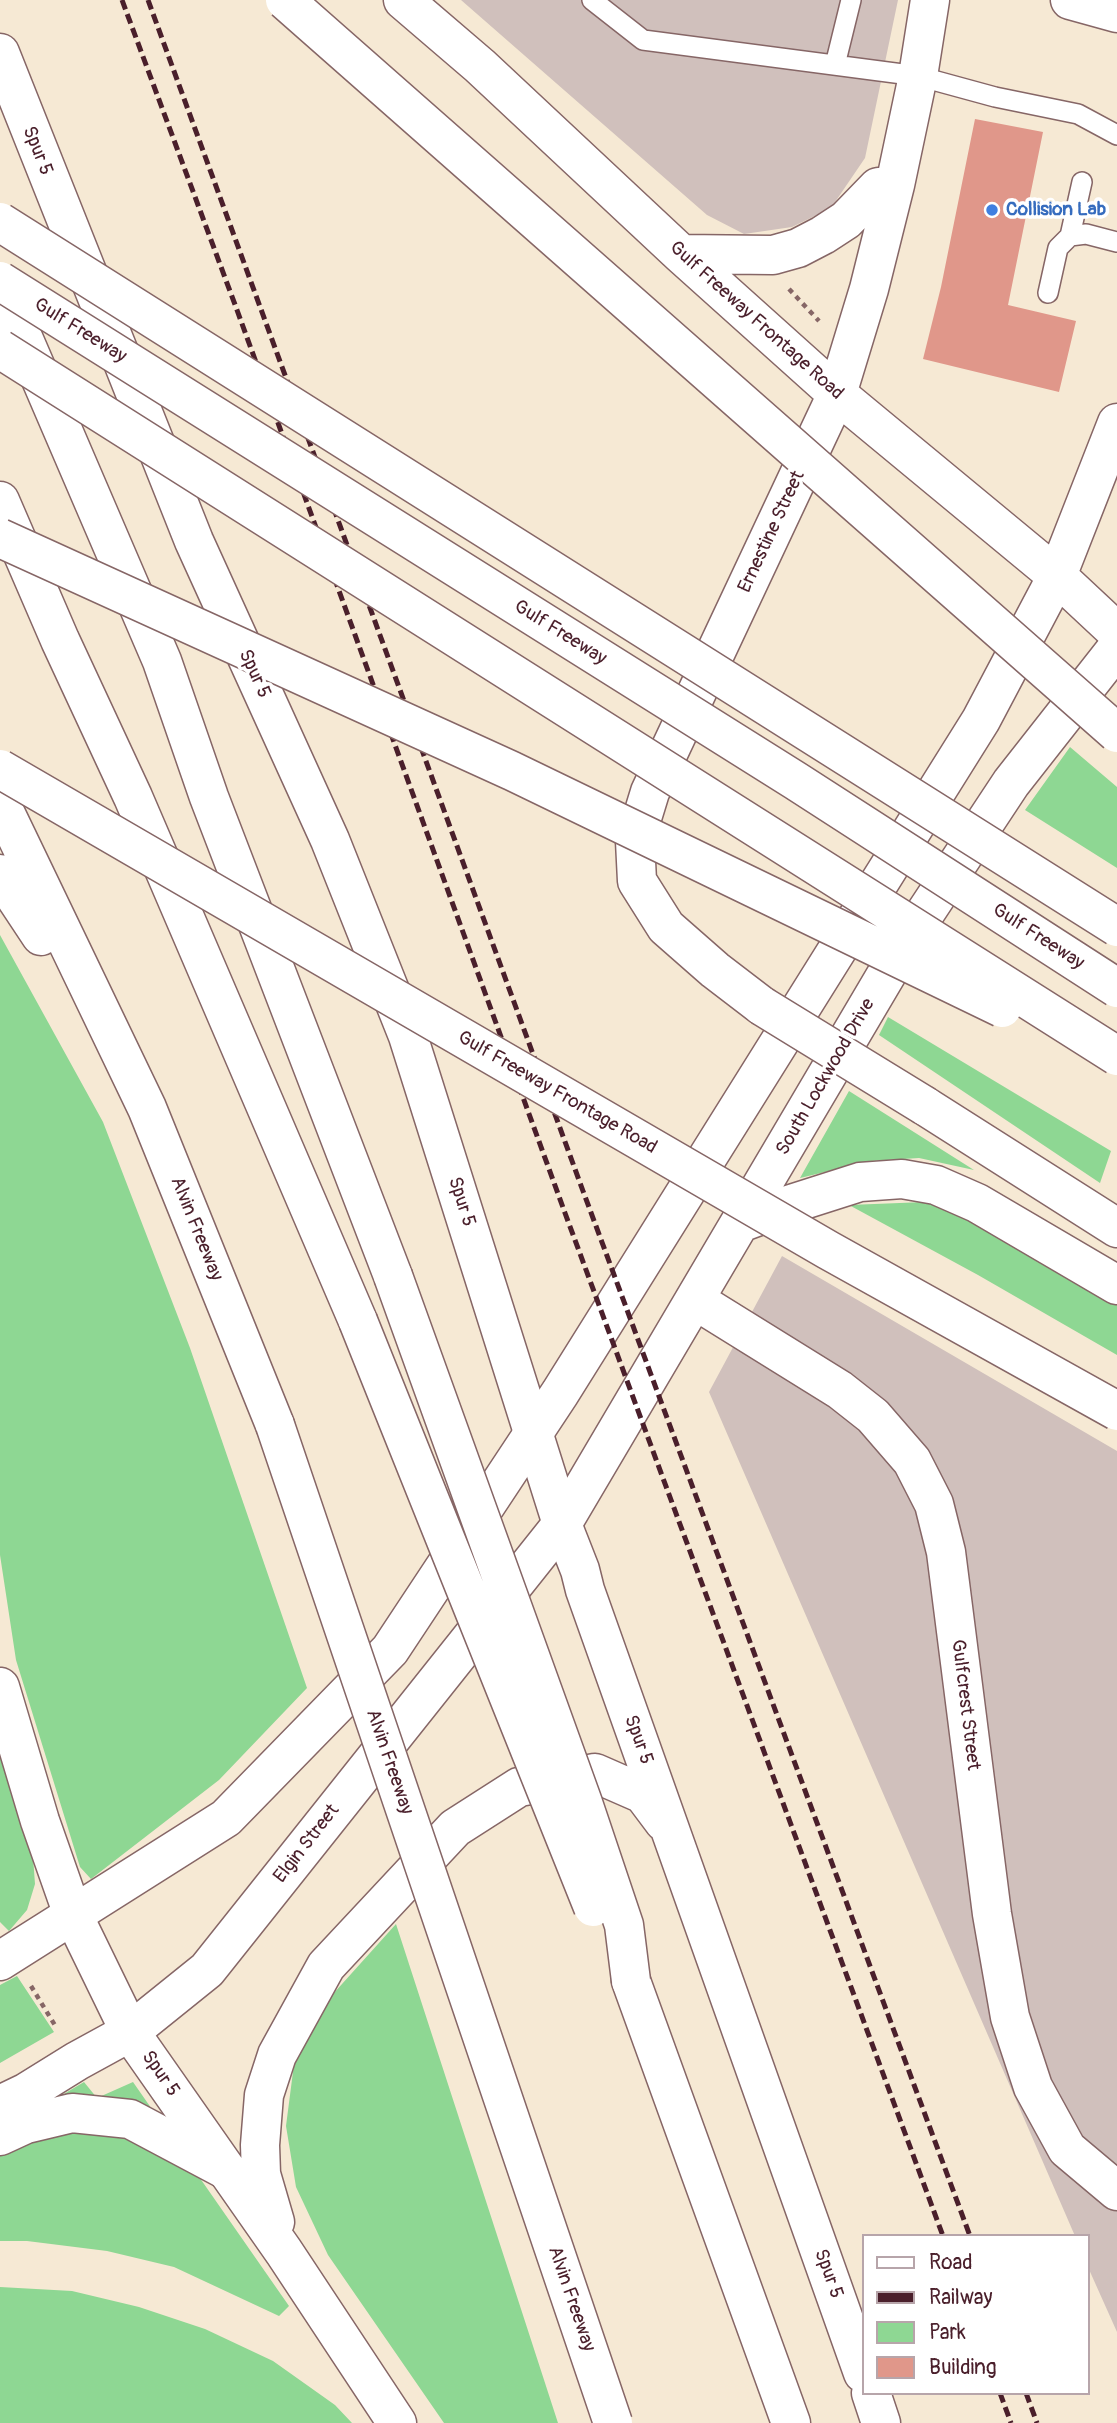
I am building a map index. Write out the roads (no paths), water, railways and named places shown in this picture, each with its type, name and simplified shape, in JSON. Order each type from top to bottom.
[{"type":"main road","points":[[285,0],[1117,733]]},
{"type":"main road","name":"Gulf Freeway Frontage Road","points":[[403,0],[480,66],[681,254],[837,394],[1056,576],[1117,632]]},
{"type":"main road","name":"Ernestine Street","points":[[930,0],[918,76],[895,185],[869,289],[837,394],[650,792],[635,841],[637,881],[666,928],[762,1006],[1117,1228]]},
{"type":"main road","points":[[1070,0],[1117,13]]},
{"type":"main road","name":"Spur 5","points":[[0,53],[194,541],[330,840],[408,1037],[562,1524],[862,2370]]},
{"type":"main road","points":[[681,254],[773,255],[798,248],[846,220],[878,187],[895,185]]},
{"type":"main road","points":[[0,222],[1117,927]]},
{"type":"main road","points":[[0,283],[162,661],[209,797],[393,1276],[592,1828],[624,1925],[631,1981]]},
{"type":"main road","name":"Gulf Freeway","points":[[0,283],[796,781],[1117,988]]},
{"type":"main road","points":[[0,349],[1117,1056]]},
{"type":"main road","points":[[15,1972],[73,1915],[226,1818],[390,1650],[535,1433],[981,720],[1056,576],[1117,423]]},
{"type":"main road","points":[[0,501],[60,640],[139,810],[358,1321],[602,1931],[631,1981],[791,2423]]},
{"type":"main road","points":[[0,538],[512,771],[1117,1063]]},
{"type":"main road","name":"South Lockwood Drive","points":[[562,1524],[909,937],[1010,783],[1117,648]]},
{"type":"main road","name":"Gulf Freeway Frontage Road","points":[[0,769],[828,1250],[1117,1411]]},
{"type":"main road","points":[[0,802],[147,1108]]},
{"type":"main road","points":[[0,874],[147,1108]]},
{"type":"main road","name":"Alvin Freeway","points":[[147,1108],[275,1425],[612,2423]]},
{"type":"main road","points":[[740,1223],[860,1182],[902,1179],[936,1185],[976,1203],[1117,1285]]},
{"type":"main road","name":"Gulfcrest Street","points":[[695,1300],[840,1390],[873,1416],[912,1461],[934,1504],[946,1552],[992,1914],[1010,2017],[1033,2087],[1067,2149],[1117,2191]]},
{"type":"main road","name":"Elgin Street","points":[[0,2105],[130,2032],[208,1970],[562,1524]]},
{"type":"main road","name":"Spur 5","points":[[0,1687],[40,1821],[73,1915],[130,2032],[284,2252],[397,2423]]},
{"type":"main road","points":[[284,2252],[261,2174],[264,2095],[277,2055],[326,1966],[335,1956],[455,1828],[519,1787],[595,1773],[643,1794],[670,1829]]},
{"type":"main road","points":[[0,2136],[26,2124],[72,2113],[130,2119],[226,2170]]},
{"type":"main road","points":[[872,2395],[881,2423]]},
{"type":"lane","points":[[592,0],[643,40],[918,76],[995,97],[1077,114],[1117,135]]},
{"type":"lane","points":[[835,65],[851,0]]},
{"type":"lane","points":[[1048,293],[1058,248],[1070,236],[1082,182]]},
{"type":"lane","points":[[1070,236],[1086,234],[1117,242]]},
{"type":"railway","points":[[122,0],[565,1213],[942,2234]]},
{"type":"railway","points":[[148,0],[583,1191],[969,2234]]},
{"type":"railway","points":[[1001,2395],[1011,2423]]},
{"type":"railway","points":[[1027,2395],[1037,2423]]},
{"type":"place","name":"Collision Lab","points":[[992,210]]}]
